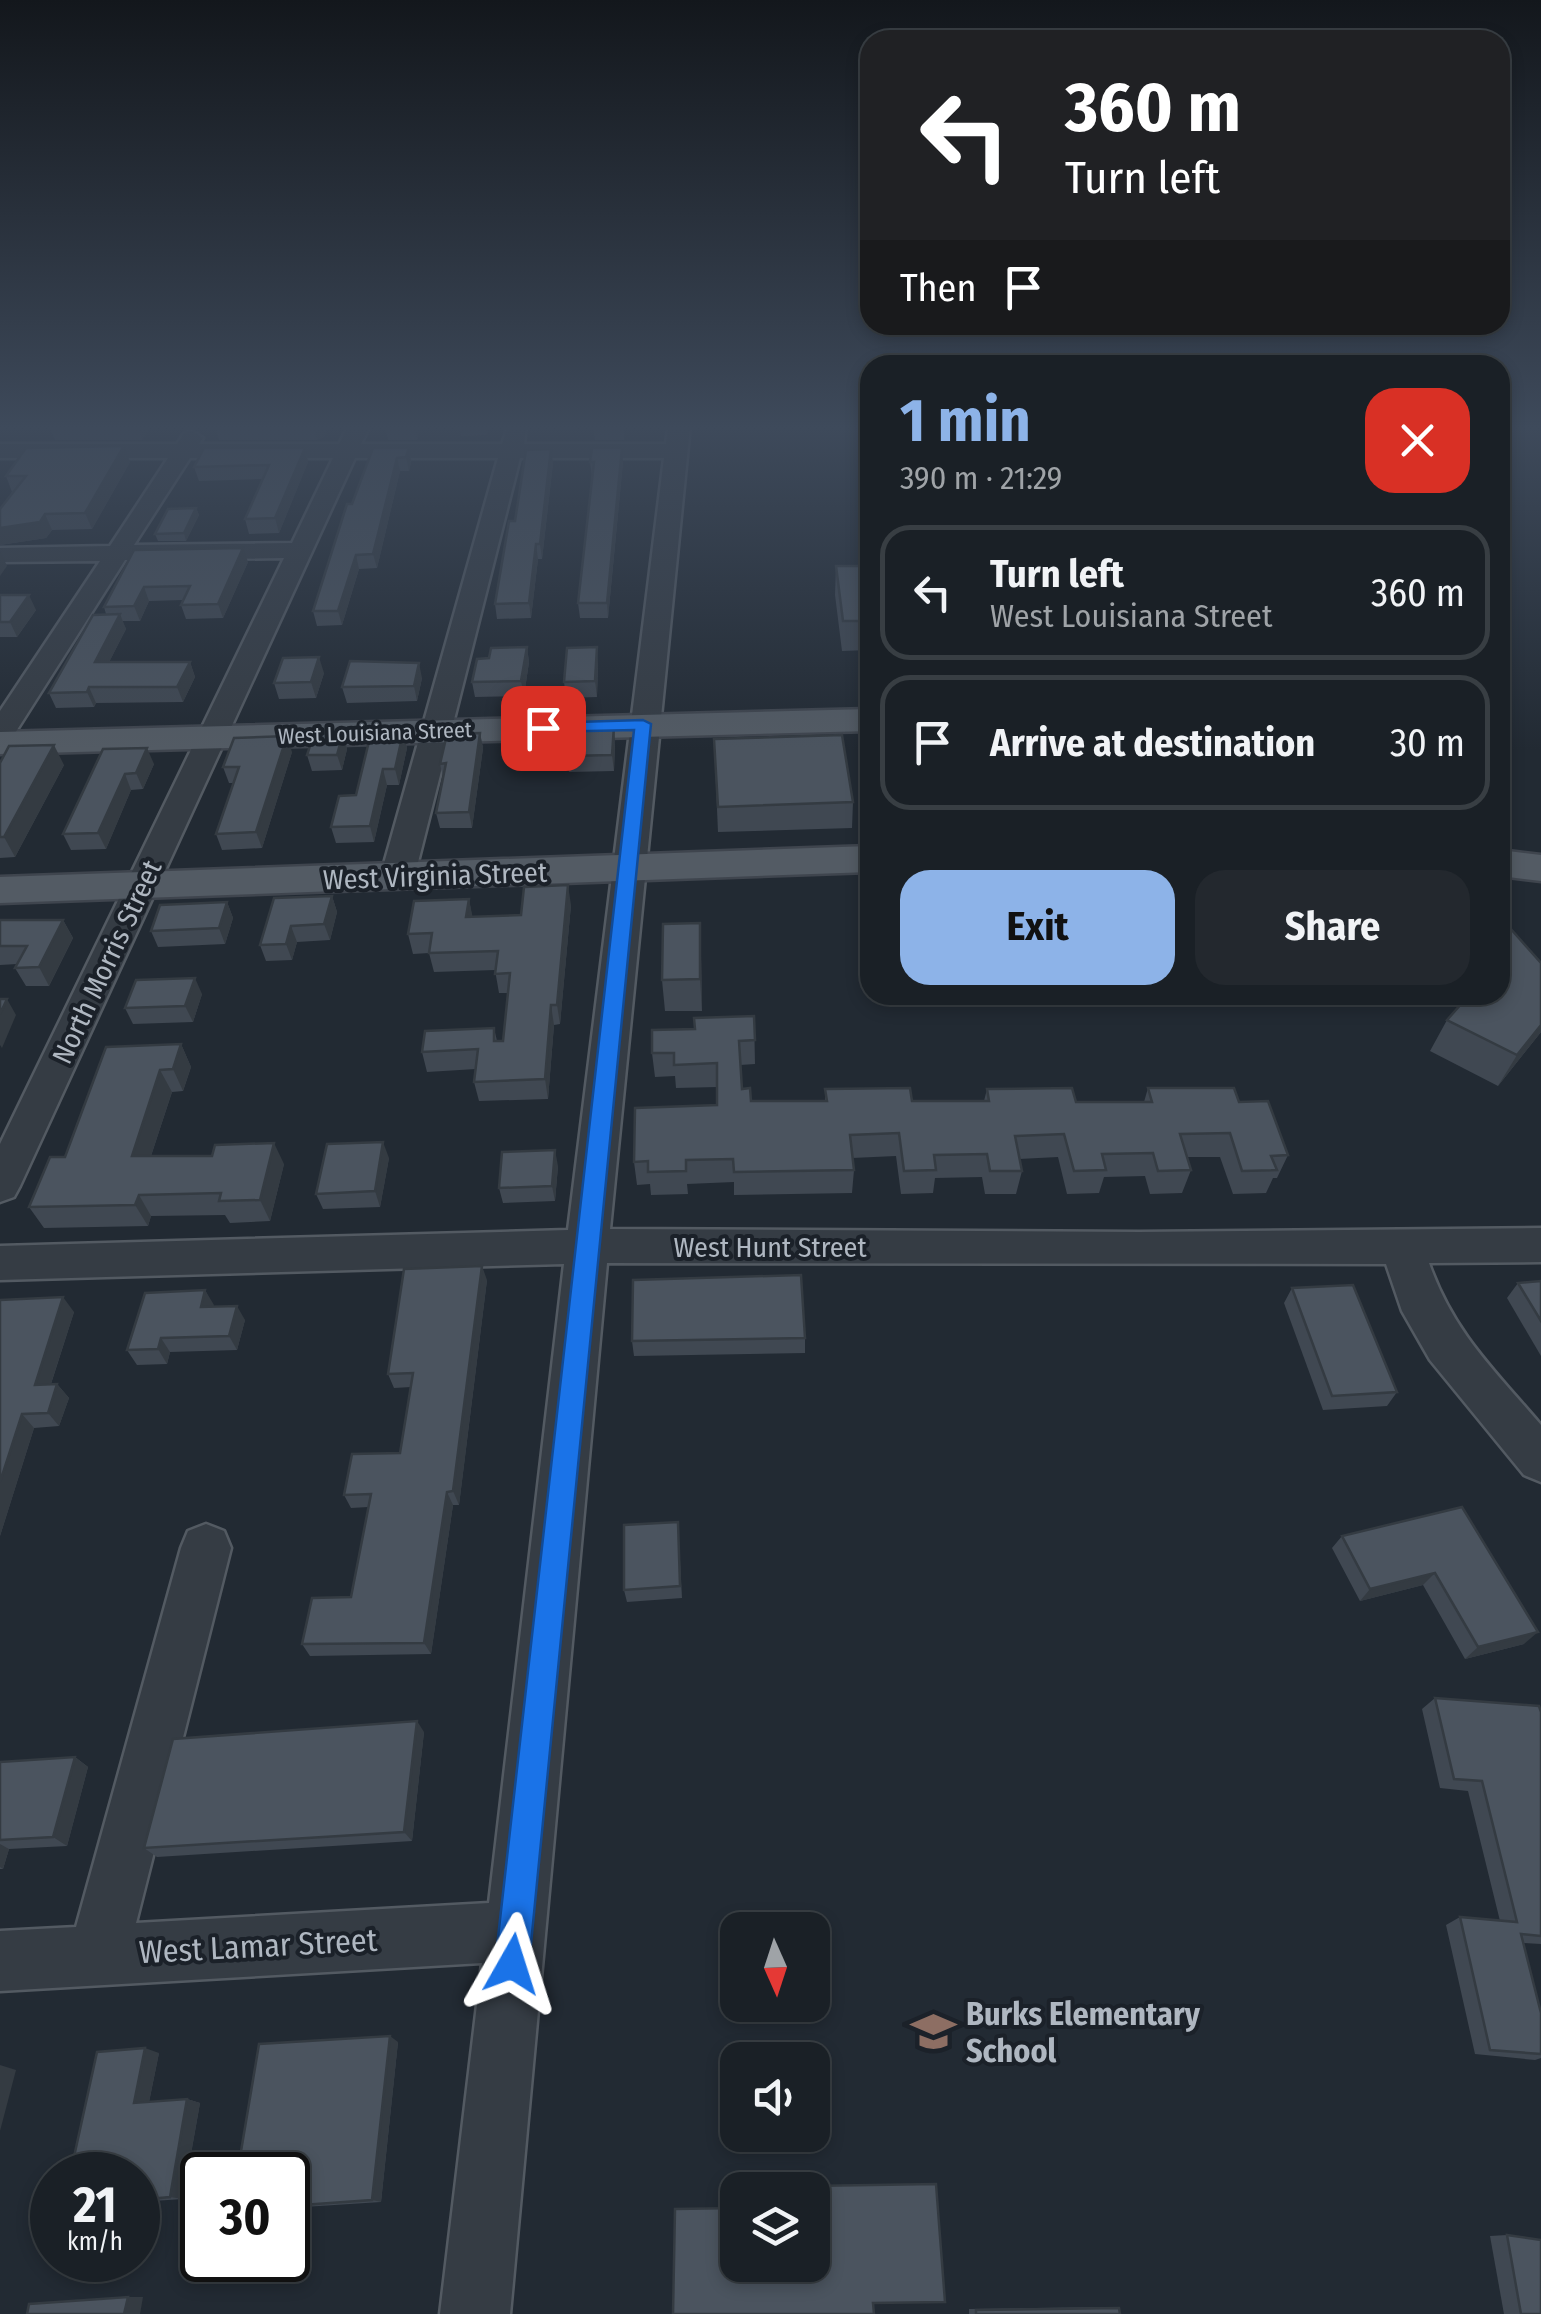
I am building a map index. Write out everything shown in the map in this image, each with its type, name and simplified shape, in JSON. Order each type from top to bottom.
[{"type":"main road","name":"West Louisiana Street","points":[[0,744],[860,720]]},
{"type":"main road","name":"West Virginia Street","points":[[0,890],[860,860]]},
{"type":"main road","points":[[1510,864],[1541,868]]},
{"type":"main road","points":[[1510,892],[1541,894]]},
{"type":"street","points":[[0,733],[129,534]]},
{"type":"street","name":"North Morris Street","points":[[0,1186],[308,534]]},
{"type":"street","points":[[397,878],[488,534]]},
{"type":"street","points":[[476,2314],[627,868],[666,534]]},
{"type":"street","points":[[0,555],[300,550]]},
{"type":"street","name":"West Hunt Street","points":[[0,1263],[590,1246],[1541,1245]]},
{"type":"street","points":[[1402,1247],[1424,1311],[1446,1346],[1541,1460]]},
{"type":"street","points":[[98,1955],[206,1548]]},
{"type":"street","name":"West Lamar Street","points":[[0,1961],[516,1931]]},
{"type":"building","points":[[337,534],[378,534],[373,554],[356,555],[338,611],[313,611]]},
{"type":"building","points":[[507,534],[541,534],[540,544],[536,544],[529,603],[495,604]]},
{"type":"building","points":[[586,534],[614,534],[607,603],[578,603]]},
{"type":"building","points":[[243,548],[218,604],[181,605],[190,586],[144,587],[134,606],[104,607],[134,550]]},
{"type":"building","points":[[836,566],[860,566],[860,621],[843,621]]},
{"type":"building","points":[[0,595],[29,595],[10,622],[0,622]]},
{"type":"building","points":[[120,614],[95,662],[190,662],[177,687],[89,687],[87,692],[49,693],[93,615]]},
{"type":"building","points":[[527,647],[521,681],[472,682],[477,659],[489,658],[491,648]]},
{"type":"building","points":[[597,647],[595,681],[564,682],[567,648]]},
{"type":"building","points":[[319,657],[311,682],[274,683],[283,658]]},
{"type":"building","points":[[350,661],[419,663],[414,686],[342,687]]},
{"type":"building","points":[[614,726],[612,755],[567,756],[568,750],[522,751],[525,730]]},
{"type":"building","points":[[343,733],[337,755],[307,755],[314,734]]},
{"type":"building","points":[[371,733],[403,733],[395,769],[383,769],[370,826],[331,827],[339,796],[356,795]]},
{"type":"building","points":[[480,733],[469,812],[436,813],[446,763],[440,764],[447,734]]},
{"type":"building","points":[[842,735],[853,802],[718,807],[714,739]]},
{"type":"building","points":[[287,736],[256,832],[216,834],[239,767],[223,767],[234,738]]},
{"type":"building","points":[[54,745],[4,837],[0,837],[0,763],[9,746]]},
{"type":"building","points":[[147,748],[136,773],[125,774],[98,833],[63,834],[103,749]]},
{"type":"building","points":[[568,885],[557,1005],[551,1005],[545,1079],[474,1082],[478,1049],[422,1052],[425,1031],[494,1028],[494,1041],[503,1041],[510,973],[495,974],[498,951],[429,953],[432,933],[408,934],[414,901],[469,899],[466,917],[521,915],[524,887]]},
{"type":"building","points":[[332,896],[324,924],[291,926],[286,944],[260,945],[274,898]]},
{"type":"building","points":[[227,902],[219,928],[151,931],[160,905]]},
{"type":"building","points":[[0,920],[63,920],[39,967],[15,968],[27,946],[0,946]]},
{"type":"building","points":[[700,923],[700,979],[662,980],[663,924]]},
{"type":"building","points":[[1510,928],[1541,963],[1541,1025],[1517,1055],[1447,1020],[1460,1005],[1510,1005]]},
{"type":"building","points":[[195,978],[185,1006],[125,1008],[136,980]]},
{"type":"building","points":[[754,1016],[755,1040],[739,1041],[742,1089],[750,1088],[751,1101],[827,1101],[825,1089],[910,1088],[912,1101],[989,1101],[987,1089],[1072,1088],[1076,1102],[1152,1102],[1148,1088],[1234,1088],[1239,1102],[1268,1101],[1288,1155],[1271,1156],[1277,1170],[1242,1171],[1230,1133],[1180,1134],[1191,1170],[1158,1171],[1153,1153],[1102,1154],[1106,1170],[1074,1171],[1064,1134],[1015,1136],[1022,1171],[990,1171],[987,1154],[934,1155],[936,1170],[904,1171],[899,1133],[850,1135],[854,1170],[734,1172],[733,1159],[686,1160],[686,1171],[648,1172],[648,1161],[634,1162],[635,1108],[717,1105],[717,1063],[674,1065],[674,1053],[652,1053],[652,1030],[695,1029],[694,1018]]},
{"type":"building","points":[[181,1044],[173,1069],[160,1070],[132,1156],[212,1156],[215,1145],[274,1143],[260,1200],[219,1201],[221,1193],[139,1195],[135,1205],[29,1207],[50,1157],[65,1157],[106,1047]]},
{"type":"building","points":[[383,1142],[375,1191],[316,1194],[327,1144]]},
{"type":"building","points":[[555,1150],[552,1186],[499,1188],[502,1152]]},
{"type":"building","points":[[482,1266],[453,1491],[447,1492],[424,1643],[302,1644],[312,1598],[351,1597],[371,1494],[344,1495],[352,1454],[400,1453],[413,1373],[388,1374],[404,1269]]},
{"type":"building","points":[[801,1275],[805,1338],[632,1341],[633,1280]]},
{"type":"building","points":[[1541,1281],[1541,1321],[1518,1283]]},
{"type":"building","points":[[1353,1285],[1397,1392],[1332,1396],[1292,1288]]},
{"type":"building","points":[[205,1290],[201,1307],[237,1306],[229,1336],[161,1338],[158,1349],[127,1350],[145,1293]]},
{"type":"building","points":[[63,1297],[35,1385],[57,1384],[48,1413],[22,1414],[0,1482],[0,1300]]},
{"type":"building","points":[[1462,1507],[1538,1632],[1478,1647],[1435,1573],[1370,1589],[1342,1536]]},
{"type":"building","points":[[678,1522],[680,1586],[624,1590],[624,1525]]},
{"type":"building","points":[[1435,1698],[1539,1706],[1541,1712],[1541,1936],[1521,1934],[1541,2013],[1541,2054],[1490,2050],[1460,1917],[1517,1922],[1482,1781],[1454,1779]]},
{"type":"building","points":[[417,1721],[404,1832],[144,1848],[173,1739]]},
{"type":"building","points":[[75,1757],[53,1837],[0,1840],[0,1762]]},
{"type":"building","points":[[390,2036],[372,2200],[310,2204],[310,2152],[241,2152],[259,2044]]},
{"type":"building","points":[[145,2048],[134,2103],[187,2099],[170,2197],[160,2198],[160,2152],[75,2152],[97,2052]]},
{"type":"building","points":[[936,2184],[945,2302],[873,2303],[874,2314],[673,2314],[675,2209],[720,2208],[720,2282],[830,2282],[830,2186]]},
{"type":"building","points":[[1507,2235],[1541,2240],[1541,2314],[1521,2314]]},
{"type":"building","points":[[128,2297],[124,2314],[27,2314],[29,2304]]},
{"type":"building","points":[[1119,2308],[1120,2314],[976,2314],[976,2310]]},
{"type":"place","name":"Burks Elementary School","points":[[933,2032]]},
{"type":"route","points":[[512,1964],[643,724],[543,728]]}]
